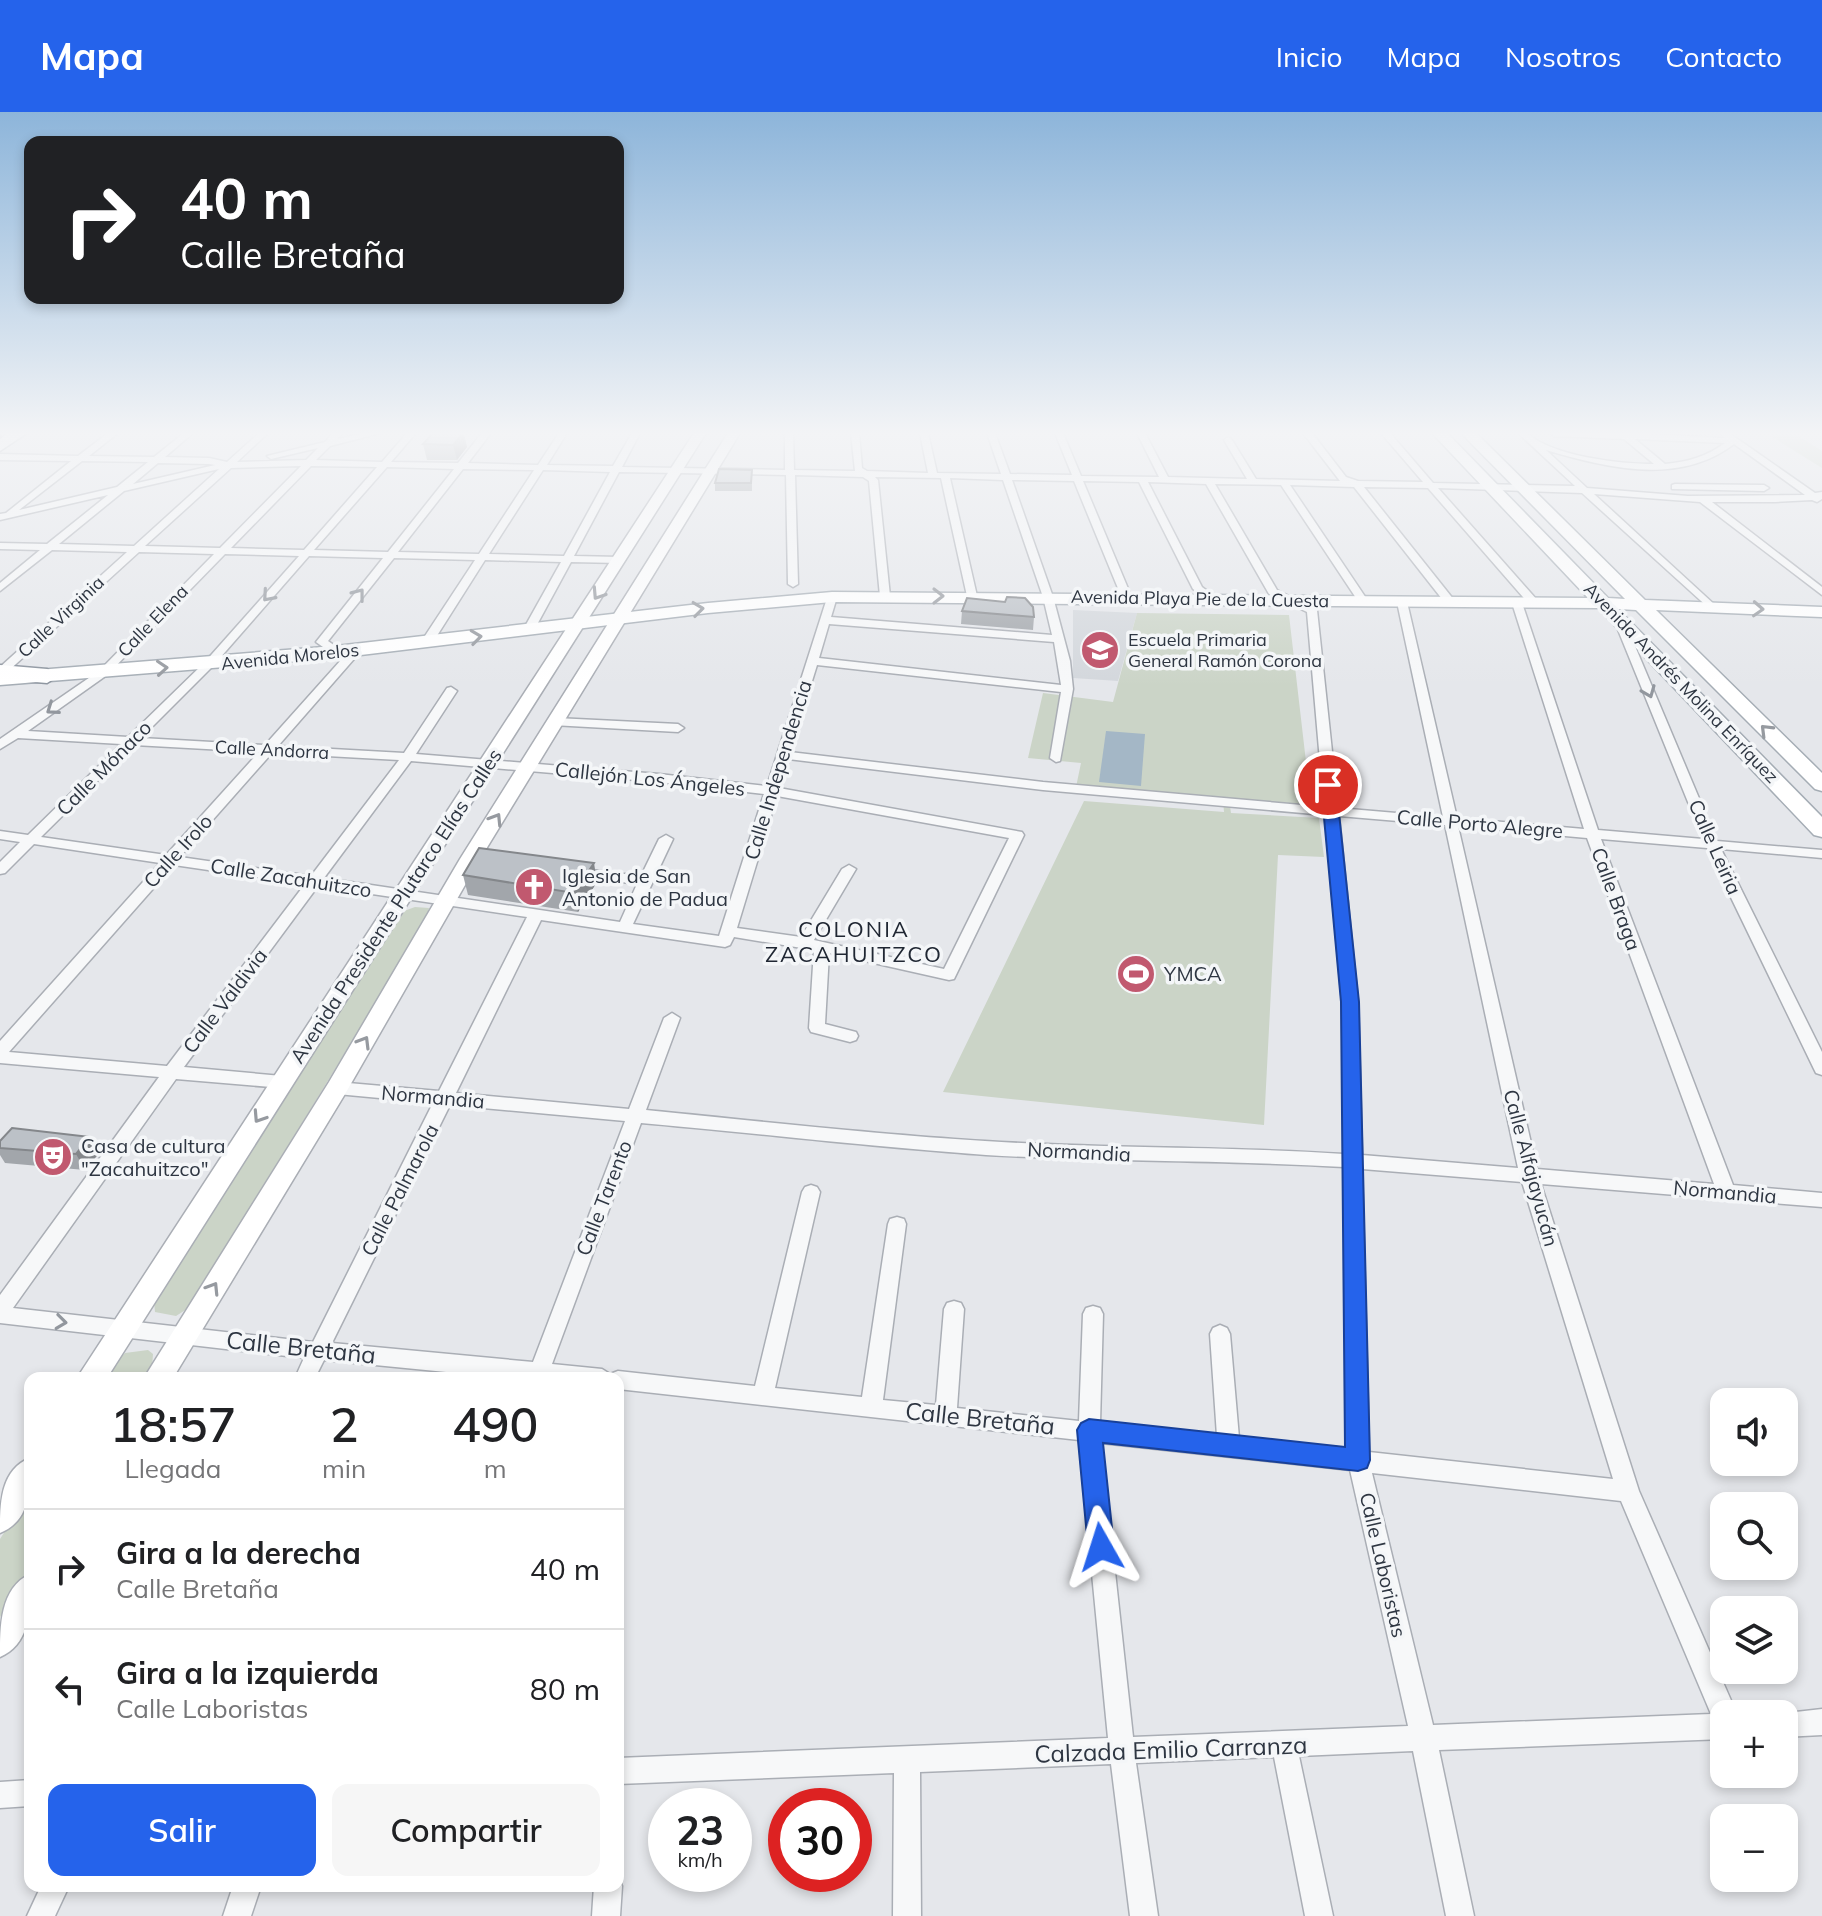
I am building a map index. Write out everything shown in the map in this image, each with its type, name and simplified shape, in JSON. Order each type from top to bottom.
[{"type":"highway","points":[[0,674],[47,676]]},
{"type":"main road","name":"Avenida Presidente Plutarco Elías Calles","points":[[95,1372],[648,517]]},
{"type":"main road","name":"Avenida Presidente Plutarco Elías Calles","points":[[162,1372],[337,1088],[447,902],[478,860],[528,767],[682,517]]},
{"type":"main road","name":"Avenida Andrés Molina Enríquez","points":[[1521,517],[1822,830]]},
{"type":"main road","name":"Avenida Andrés Molina Enríquez","points":[[1553,517],[1822,785]]},
{"type":"main road","name":"Avenida Playa Pie de la Cuesta","points":[[579,624],[708,608],[832,597],[885,596],[1603,603],[1822,612]]},
{"type":"main road","name":"Avenida Morelos","points":[[47,676],[208,665],[579,624]]},
{"type":"main road","points":[[0,1518],[24,1481]]},
{"type":"main road","points":[[0,1640],[24,1600]]},
{"type":"street","points":[[0,588],[86,517]]},
{"type":"street","name":"Calle Virginia","points":[[0,674],[171,517]]},
{"type":"street","name":"Calle Elena","points":[[0,745],[103,673],[253,517]]},
{"type":"street","name":"Calle Mónaco","points":[[0,870],[208,665],[337,517]]},
{"type":"street","points":[[336,652],[322,642],[420,517]]},
{"type":"street","points":[[427,642],[507,517]]},
{"type":"street","points":[[529,630],[591,517]]},
{"type":"street","points":[[792,517],[793,584]]},
{"type":"street","points":[[877,517],[885,596]]},
{"type":"street","points":[[950,517],[972,596]]},
{"type":"street","points":[[1021,517],[1048,597],[1067,689],[1056,758]]},
{"type":"street","points":[[1093,517],[1127,598]]},
{"type":"street","points":[[1161,517],[1198,589],[1213,599]]},
{"type":"street","points":[[1230,517],[1273,592],[1291,600]]},
{"type":"street","points":[[1307,517],[1363,601]]},
{"type":"street","points":[[1383,517],[1450,602]]},
{"type":"street","points":[[1458,517],[1526,603]]},
{"type":"street","points":[[1614,517],[1711,607]]},
{"type":"street","points":[[1726,517],[1822,592]]},
{"type":"street","points":[[0,546],[620,560]]},
{"type":"street","name":"Calle Independencia","points":[[726,937],[832,597]]},
{"type":"street","name":"Calle Laboristas","points":[[1291,600],[1312,610],[1350,1002],[1358,1460],[1424,1741],[1460,1916]]},
{"type":"street","name":"Calle Alfajayucán","points":[[1402,602],[1529,1176],[1628,1491],[1718,1700]]},
{"type":"street","name":"Calle Braga","points":[[1526,603],[1592,833],[1726,1192]]},
{"type":"street","points":[[825,620],[1057,639]]},
{"type":"street","name":"Calle Leiria","points":[[1619,620],[1711,843],[1822,1069]]},
{"type":"street","name":"Calle Irolo","points":[[0,1054],[348,659],[336,652]]},
{"type":"street","points":[[813,661],[1067,689]]},
{"type":"street","name":"Calle Valdivia","points":[[0,1313],[171,1073],[408,757],[451,691]]},
{"type":"street","points":[[556,722],[678,728]]},
{"type":"street","name":"Calle Andorra","points":[[17,734],[528,767]]},
{"type":"street","name":"Calle Porto Alegre","points":[[784,755],[1043,786],[1822,854]]},
{"type":"street","name":"Callejón Los Ángeles","points":[[528,767],[772,791],[1017,835],[949,975]]},
{"type":"street","name":"Calle Zacahuitzco","points":[[0,835],[624,928],[814,944],[949,975]]},
{"type":"street","points":[[624,928],[666,839]]},
{"type":"street","points":[[849,869],[814,944],[817,1028],[850,1036]]},
{"type":"street","points":[[558,870],[646,881]]},
{"type":"street","name":"Calle Palmarola","points":[[308,1372],[536,915]]},
{"type":"street","name":"Calle Tarento","points":[[539,1372],[672,1018]]},
{"type":"street","points":[[0,1054],[282,1082]]},
{"type":"street","name":"Normandia","points":[[337,1088],[984,1148],[1127,1155],[1272,1156],[1822,1200]]},
{"type":"street","points":[[763,1396],[811,1192]]},
{"type":"street","points":[[871,1408],[897,1224]]},
{"type":"street","points":[[946,1416],[954,1309]]},
{"type":"street","name":"Calle Bretaña","points":[[0,1313],[519,1372]]},
{"type":"street","points":[[1093,1314],[1089,1430],[1122,1751],[1144,1916]]},
{"type":"street","points":[[1220,1334],[1229,1446]]},
{"type":"street","name":"Calle Bretaña","points":[[624,1381],[1628,1491]]},
{"type":"street","points":[[1798,1723],[1822,1722]]},
{"type":"street","name":"Calzada Emilio Carranza","points":[[624,1770],[1424,1741],[1710,1727]]},
{"type":"street","points":[[1284,1745],[1319,1916]]},
{"type":"street","points":[[907,1760],[907,1916]]},
{"type":"street","points":[[0,1795],[24,1793]]},
{"type":"street","points":[[41,1916],[52,1892]]},
{"type":"street","points":[[237,1916],[245,1892]]},
{"type":"street","points":[[606,1916],[608,1892]]},
{"type":"shaded area","name":"Escuela Primaria General Ramón Corona","points":[[1073,610],[1137,613],[1118,681],[1073,678]]},
{"type":"shaded area","name":"YMCA","points":[[1137,613],[1289,615],[1311,805],[1229,799],[1231,813],[1319,818],[1324,857],[1278,855],[1264,1125],[943,1092],[1084,801],[1224,812],[1223,800],[1076,787],[1081,763],[1028,758],[1043,693],[1113,702]]},
{"type":"shaded area","points":[[415,907],[429,908],[426,920],[190,1307],[176,1316],[155,1312],[154,1302],[404,911]]},
{"type":"shaded area","points":[[148,1350],[153,1354],[150,1372],[108,1372],[125,1353]]},
{"type":"shaded area","points":[[24,1501],[24,1579],[0,1617],[0,1539]]},
{"type":"water","points":[[1106,731],[1145,734],[1141,786],[1099,782]]},
{"type":"building","points":[[1007,597],[1025,598],[1033,607],[1034,617],[962,611],[967,598],[1005,602]]},
{"type":"building","points":[[479,848],[594,863],[574,893],[463,875]]},
{"type":"building","points":[[12,1128],[90,1137],[76,1154],[0,1148],[0,1141]]},
{"type":"place","name":"Escuela Primaria General Ramón Corona","points":[[1100,650]]},
{"type":"place","name":"Iglesia de San Antonio de Padua","points":[[534,887]]},
{"type":"place","name":"YMCA","points":[[1136,974]]},
{"type":"place","name":"Casa de cultura \"Zacahuitzco\"","points":[[53,1157]]},
{"type":"district","name":"COLONIA ZACAHUITZCO","points":[[854,942]]},
{"type":"route","points":[[1101,1547],[1089,1430],[1358,1460],[1350,1002],[1328,785]]}]
